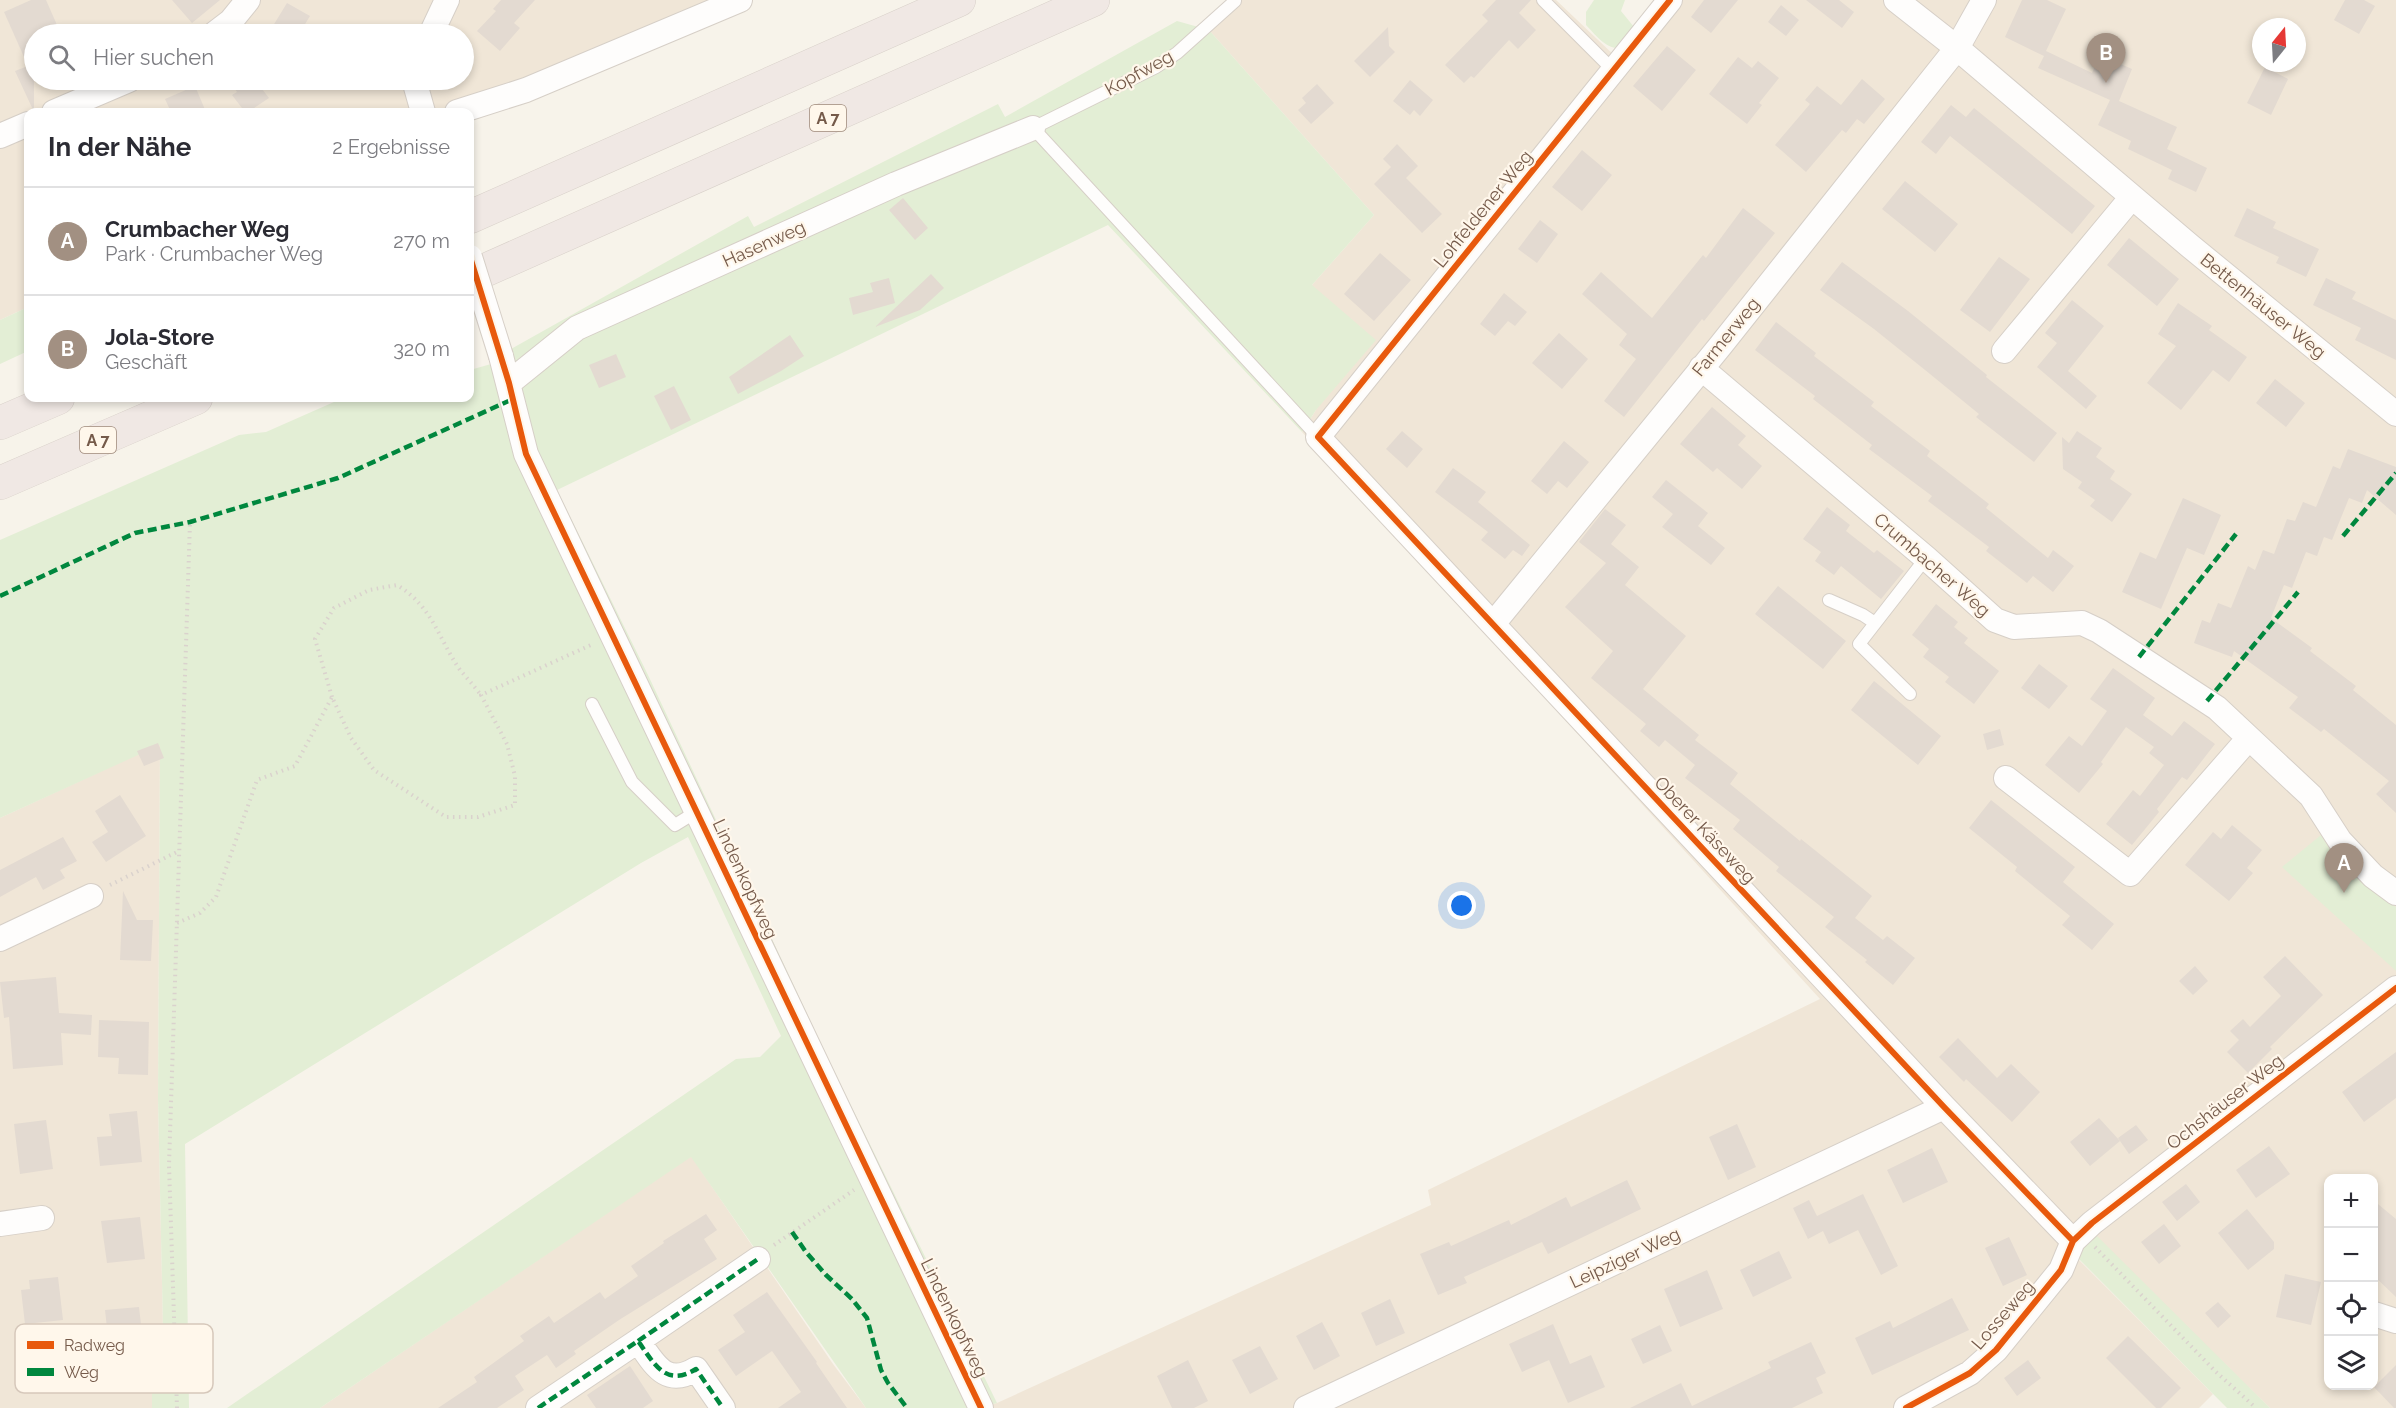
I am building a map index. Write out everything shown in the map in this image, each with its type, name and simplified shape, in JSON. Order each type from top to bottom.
[{"type":"highway","points":[[474,215],[959,0]]},
{"type":"highway","name":"A 7","points":[[474,275],[1093,0]]},
{"type":"highway","points":[[0,423],[49,402]]},
{"type":"highway","name":"A 7","points":[[0,483],[186,402]]},
{"type":"street","points":[[227,24],[248,0]]},
{"type":"street","points":[[436,24],[447,0]]},
{"type":"street","points":[[470,108],[526,90],[740,0]]},
{"type":"street","name":"Lohfeldener Weg","points":[[1318,437],[1670,0]]},
{"type":"street","name":"Bettenhäuser Weg","points":[[1896,0],[1957,48],[2132,197],[2396,414]]},
{"type":"street","name":"Farmerweg","points":[[1493,624],[1957,48],[1984,0]]},
{"type":"street","points":[[63,108],[106,90]]},
{"type":"street","points":[[417,90],[422,108]]},
{"type":"street","points":[[0,136],[24,126]]},
{"type":"street","name":"Hasenweg","points":[[509,383],[578,328],[896,184],[1033,128]]},
{"type":"street","points":[[2004,351],[2132,197]]},
{"type":"street","name":"Lindenkopfweg","points":[[474,270],[509,383],[526,454],[981,1408]]},
{"type":"street","name":"Crumbacher Weg","points":[[1701,368],[1926,558],[1995,620],[2014,627],[2082,623],[2212,705],[2311,796],[2340,841],[2373,876],[2396,893]]},
{"type":"street","name":"Oberer Käseweg","points":[[1318,437],[1944,1107],[2078,1236]]},
{"type":"street","points":[[2006,778],[2130,874],[2249,738]]},
{"type":"street","points":[[0,939],[91,896]]},
{"type":"street","name":"Ochshäuser Weg","points":[[2078,1236],[2396,988]]},
{"type":"street","name":"Leipziger Weg","points":[[1306,1408],[1944,1107]]},
{"type":"street","points":[[0,1224],[42,1218]]},
{"type":"street","name":"Losseweg","points":[[1906,1408],[1970,1373],[1996,1350],[2061,1270],[2078,1236]]},
{"type":"street","points":[[538,1408],[758,1259]]},
{"type":"street","points":[[2378,1315],[2396,1320]]},
{"type":"street","points":[[638,1341],[662,1372],[675,1377],[696,1369],[723,1408]]},
{"type":"lane","points":[[1543,0],[1614,71]]},
{"type":"lane","name":"Kopfweg","points":[[1033,128],[1156,67],[1177,53],[1235,2]]},
{"type":"lane","points":[[1033,128],[1318,437]]},
{"type":"lane","points":[[1910,694],[1859,644],[1926,558]]},
{"type":"lane","points":[[1829,600],[1875,623]]},
{"type":"lane","points":[[592,704],[632,782],[675,825],[696,812]]},
{"type":"path","points":[[174,1324],[169,1166],[190,522]]},
{"type":"path","points":[[397,585],[413,595],[438,627],[460,669],[481,694],[507,744],[515,777],[515,806],[478,817],[446,817],[374,770],[351,738],[332,697],[315,639],[334,608],[369,590],[397,585]]},
{"type":"path","points":[[481,694],[572,653]]},
{"type":"path","points":[[177,924],[200,913],[216,897],[257,780],[295,766],[332,697]]},
{"type":"path","points":[[91,896],[132,873],[179,851]]},
{"type":"path","points":[[758,1259],[761,1254],[870,1179]]},
{"type":"path","points":[[2078,1236],[2088,1240],[2216,1372],[2256,1408]]},
{"type":"path","points":[[177,1393],[177,1408]]},
{"type":"shaded area","points":[[0,0],[718,0],[466,108],[24,108],[24,309],[0,320]]},
{"type":"shaded area","points":[[1241,0],[1556,0],[1617,58],[1663,0],[2396,0],[2396,1408],[2270,1408],[2237,1376],[2070,1251],[2213,1394],[2199,1408],[979,1408],[997,1403],[1431,1205],[1428,1190],[1820,999],[1302,432],[1316,410],[1312,285],[1374,215],[1209,30]]},
{"type":"shaded area","points":[[160,744],[158,1099],[163,1324],[15,1324],[15,1393],[152,1393],[152,1408],[0,1408],[0,818]]},
{"type":"shaded area","points":[[691,1156],[833,1364],[866,1408],[320,1408]]},
{"type":"green space","points":[[1594,0],[1625,0],[1621,11],[1634,27],[1621,48],[1610,47],[1586,25],[1586,12]]},
{"type":"green space","points":[[1177,21],[1209,30],[1374,215],[1312,285],[1376,340],[1316,410],[1302,432],[1108,225],[557,490],[648,675],[832,1067],[997,1403],[979,1408],[866,1408],[691,1157],[320,1408],[227,1408],[736,1059],[760,1057],[781,1036],[688,837],[641,863],[185,1144],[188,1324],[163,1324],[158,1099],[160,745],[0,818],[0,540],[239,435],[266,432],[334,402],[474,402],[474,369],[491,364],[511,349],[748,216],[754,227],[998,104],[1005,117]]},
{"type":"green space","points":[[24,309],[24,353],[0,364],[0,320]]},
{"type":"green space","points":[[2321,835],[2332,853],[2396,907],[2396,971],[2282,867]]},
{"type":"green space","points":[[2087,1226],[2270,1408],[2227,1408],[2070,1250]]},
{"type":"green space","points":[[152,1393],[189,1393],[189,1408],[152,1408]]},
{"type":"building","points":[[31,0],[46,0],[57,24],[24,24],[24,57],[4,12]]},
{"type":"building","points":[[172,0],[220,0],[192,23]]},
{"type":"building","points":[[501,0],[535,0],[514,23],[520,28],[500,51],[477,31],[496,11],[493,9]]},
{"type":"building","points":[[1496,0],[1531,0],[1519,13],[1536,30],[1518,49],[1509,40],[1474,78],[1471,76],[1464,83],[1445,65],[1488,21],[1482,15]]},
{"type":"building","points":[[1704,0],[1738,0],[1711,33],[1691,17]]},
{"type":"building","points":[[1806,0],[1839,0],[1854,12],[1842,28]]},
{"type":"building","points":[[2022,0],[2047,0],[2066,9],[2046,51],[2092,73],[2100,55],[2132,69],[2119,101],[2177,127],[2167,149],[2207,168],[2196,192],[2168,179],[2172,170],[2128,149],[2131,141],[2098,125],[2110,100],[2038,68],[2044,56],[2005,37]]},
{"type":"building","points":[[2345,0],[2364,0],[2375,6],[2359,34],[2334,20]]},
{"type":"building","points":[[287,3],[310,16],[305,24],[274,24]]},
{"type":"building","points":[[1781,5],[1799,20],[1786,36],[1768,22]]},
{"type":"building","points":[[1388,27],[1389,46],[1395,52],[1370,77],[1354,61]]},
{"type":"building","points":[[1667,46],[1696,70],[1662,111],[1633,86]]},
{"type":"building","points":[[1738,57],[1752,68],[1758,61],[1779,78],[1759,103],[1762,105],[1747,124],[1709,94]]},
{"type":"building","points":[[24,68],[24,90],[34,90],[34,108],[32,108],[15,71]]},
{"type":"building","points":[[2262,72],[2275,72],[2288,79],[2271,115],[2247,103]]},
{"type":"building","points":[[1862,79],[1885,99],[1864,124],[1857,119],[1846,133],[1842,130],[1806,172],[1775,145],[1810,104],[1805,100],[1817,86],[1841,105]]},
{"type":"building","points":[[1410,80],[1433,100],[1420,116],[1414,110],[1410,115],[1393,101]]},
{"type":"building","points":[[1317,84],[1334,103],[1311,124],[1298,110],[1306,103],[1302,98]]},
{"type":"building","points":[[186,90],[197,90],[204,108],[169,108],[165,99]]},
{"type":"building","points":[[236,90],[263,90],[269,98],[254,108],[242,108],[232,95],[237,92]]},
{"type":"building","points":[[1951,105],[1966,117],[1974,108],[2095,206],[2072,234],[1950,136],[1936,154],[1921,142]]},
{"type":"building","points":[[1397,144],[1418,166],[1406,178],[1442,214],[1422,233],[1374,184],[1391,167],[1383,159]]},
{"type":"building","points":[[1582,150],[1612,175],[1582,211],[1552,187]]},
{"type":"building","points":[[1905,181],[1958,224],[1935,252],[1882,209]]},
{"type":"building","points":[[903,198],[928,228],[915,240],[889,210]]},
{"type":"building","points":[[1743,208],[1775,233],[1704,321],[1702,319],[1624,417],[1604,401],[1636,359],[1619,345],[1627,334],[1582,294],[1601,272],[1652,318],[1703,255],[1706,258]]},
{"type":"building","points":[[2247,208],[2276,222],[2273,228],[2319,249],[2306,277],[2276,263],[2279,257],[2234,236]]},
{"type":"building","points":[[1540,220],[1558,234],[1537,263],[1518,249]]},
{"type":"building","points":[[2129,238],[2179,279],[2157,306],[2107,265]]},
{"type":"building","points":[[1380,253],[1411,280],[1374,321],[1344,294]]},
{"type":"building","points":[[1999,257],[2030,279],[1990,332],[1960,310]]},
{"type":"building","points":[[1842,262],[1908,311],[2057,433],[2034,462],[1976,417],[1979,414],[1930,374],[1820,290]]},
{"type":"building","points":[[931,274],[944,288],[920,310],[875,327]]},
{"type":"building","points":[[889,278],[895,303],[853,315],[849,298],[873,292],[870,283]]},
{"type":"building","points":[[2326,278],[2356,292],[2352,299],[2396,320],[2396,360],[2355,340],[2361,328],[2313,305]]},
{"type":"building","points":[[1504,293],[1527,312],[1515,326],[1508,321],[1495,336],[1480,324]]},
{"type":"building","points":[[2072,300],[2104,326],[2068,371],[2097,396],[2086,409],[2037,367],[2057,343],[2045,333]]},
{"type":"building","points":[[2178,303],[2212,326],[2209,330],[2247,357],[2229,382],[2213,370],[2181,410],[2147,383],[2176,346],[2158,334]]},
{"type":"building","points":[[1776,322],[1816,353],[1814,356],[1874,402],[1871,406],[1930,451],[1927,456],[1989,504],[1986,508],[2048,558],[2053,550],[2074,566],[2053,592],[2033,576],[2027,583],[1986,551],[1989,547],[1928,501],[1932,496],[1869,449],[1872,445],[1813,399],[1815,396],[1755,350]]},
{"type":"building","points":[[1559,333],[1588,359],[1562,389],[1532,363]]},
{"type":"building","points":[[790,335],[804,356],[738,394],[729,377]]},
{"type":"building","points":[[616,354],[626,377],[599,388],[589,365]]},
{"type":"building","points":[[2275,379],[2305,403],[2286,427],[2256,403]]},
{"type":"building","points":[[674,386],[691,420],[671,430],[654,396]]},
{"type":"building","points":[[1712,407],[1746,436],[1738,445],[1762,466],[1742,489],[1717,468],[1713,472],[1680,444]]},
{"type":"building","points":[[1402,431],[1423,449],[1407,468],[1386,449]]},
{"type":"building","points":[[2077,431],[2102,448],[2096,457],[2115,471],[2110,479],[2132,494],[2112,522],[2090,506],[2095,500],[2078,488],[2082,482],[2063,469],[2062,437],[2069,443]]},
{"type":"building","points":[[1564,441],[1589,462],[1567,488],[1558,481],[1547,494],[1531,481]]},
{"type":"building","points":[[2348,449],[2396,467],[2396,515],[2367,490],[2362,503],[2349,498],[2332,540],[2324,537],[2317,556],[2306,552],[2292,588],[2284,585],[2271,618],[2312,648],[2310,651],[2356,686],[2353,690],[2396,725],[2396,813],[2376,794],[2389,781],[2324,729],[2321,732],[2289,708],[2298,697],[2234,651],[2232,657],[2194,643],[2202,620],[2210,623],[2218,603],[2231,608],[2248,566],[2255,570],[2263,550],[2274,554],[2287,519],[2295,521],[2303,502],[2316,507],[2333,466],[2340,469]]},
{"type":"building","points":[[1453,468],[1486,492],[1478,502],[1530,545],[1522,556],[1513,550],[1505,559],[1481,540],[1488,532],[1435,492]]},
{"type":"building","points":[[1666,480],[1708,513],[1698,526],[1725,548],[1711,565],[1662,527],[1673,514],[1652,497]]},
{"type":"building","points":[[2183,498],[2221,515],[2204,555],[2187,548],[2161,609],[2122,592],[2140,552],[2156,559]]},
{"type":"building","points":[[1827,507],[1850,525],[1846,531],[1874,553],[1877,550],[1904,571],[1881,599],[1841,566],[1834,575],[1815,561],[1821,552],[1803,539]]},
{"type":"building","points":[[1605,509],[1626,525],[1611,544],[1639,567],[1625,585],[1686,636],[1643,689],[1699,735],[1695,740],[1738,773],[1730,784],[1872,896],[1855,918],[1883,940],[1887,936],[1915,958],[1893,985],[1865,962],[1867,960],[1825,927],[1834,917],[1776,871],[1779,867],[1733,829],[1740,820],[1685,778],[1695,765],[1665,740],[1659,747],[1640,731],[1646,724],[1591,678],[1613,651],[1565,607],[1606,563],[1579,542]]},
{"type":"building","points":[[1778,586],[1846,641],[1823,669],[1755,614]]},
{"type":"building","points":[[1936,604],[1958,622],[1954,627],[1968,638],[1964,643],[1999,671],[1974,704],[1945,682],[1949,677],[1923,657],[1929,649],[1912,635]]},
{"type":"building","points":[[2039,664],[2068,686],[2049,709],[2021,688]]},
{"type":"building","points":[[2113,668],[2155,698],[2143,715],[2172,736],[2184,721],[2215,744],[2187,780],[2182,777],[2157,809],[2159,812],[2132,845],[2106,824],[2133,790],[2140,796],[2164,765],[2149,753],[2154,747],[2126,727],[2101,762],[2103,764],[2079,793],[2045,765],[2069,736],[2082,746],[2107,711],[2090,699]]},
{"type":"building","points":[[1874,681],[1941,736],[1918,765],[1851,710]]},
{"type":"building","points":[[2000,729],[2004,745],[1987,750],[1983,734]]},
{"type":"building","points":[[158,743],[164,758],[144,766],[137,751]]},
{"type":"building","points":[[120,795],[146,836],[106,862],[92,842],[108,832],[95,811]]},
{"type":"building","points":[[1991,800],[2075,867],[2063,882],[2114,924],[2092,950],[2062,925],[2070,916],[2015,871],[2017,867],[1969,828]]},
{"type":"building","points":[[2232,825],[2262,850],[2247,868],[2253,873],[2229,901],[2185,865],[2213,832],[2221,839]]},
{"type":"building","points":[[63,837],[77,861],[60,870],[65,878],[43,890],[36,877],[0,897],[0,870]]},
{"type":"building","points":[[123,891],[137,920],[153,920],[151,961],[120,960]]},
{"type":"building","points":[[2285,956],[2323,995],[2270,1047],[2272,1049],[2248,1073],[2227,1052],[2239,1040],[2230,1031],[2243,1019],[2250,1027],[2281,996],[2263,977]]},
{"type":"building","points":[[2195,966],[2208,981],[2193,995],[2179,981]]},
{"type":"building","points":[[56,977],[59,1013],[92,1015],[91,1035],[61,1033],[63,1065],[13,1069],[9,1017],[4,1018],[0,982]]},
{"type":"building","points":[[99,1020],[149,1022],[148,1075],[118,1074],[119,1058],[98,1057]]},
{"type":"building","points":[[1958,1038],[1997,1078],[2011,1064],[2040,1092],[2012,1122],[1966,1079],[1964,1082],[1939,1057]]},
{"type":"building","points":[[2396,1052],[2396,1098],[2364,1122],[2342,1092]]},
{"type":"building","points":[[137,1111],[142,1162],[100,1166],[97,1137],[112,1136],[109,1114]]},
{"type":"building","points":[[2099,1118],[2120,1141],[2090,1166],[2070,1142]]},
{"type":"building","points":[[46,1120],[53,1169],[20,1174],[14,1124]]},
{"type":"building","points":[[1737,1124],[1756,1167],[1728,1180],[1709,1137]]},
{"type":"building","points":[[2136,1125],[2148,1140],[2129,1154],[2118,1138]]},
{"type":"building","points":[[2269,1146],[2290,1174],[2256,1198],[2236,1170]]},
{"type":"building","points":[[1932,1148],[1948,1182],[1903,1203],[1887,1170]]},
{"type":"building","points":[[1627,1180],[1641,1209],[1548,1254],[1542,1242],[1464,1277],[1467,1283],[1438,1295],[1420,1254],[1449,1242],[1451,1246],[1509,1220],[1511,1225],[1566,1197],[1571,1207]]},
{"type":"building","points":[[2186,1184],[2200,1202],[2177,1221],[2162,1202]]},
{"type":"building","points":[[1863,1194],[1898,1266],[1881,1275],[1858,1230],[1829,1244],[1823,1231],[1808,1239],[1793,1208],[1809,1200],[1817,1216]]},
{"type":"building","points":[[2378,1204],[2396,1219],[2396,1297],[2378,1280]]},
{"type":"building","points":[[2247,1209],[2274,1242],[2274,1249],[2248,1270],[2218,1233]]},
{"type":"building","points":[[706,1214],[717,1230],[704,1239],[717,1259],[619,1320],[574,1351],[576,1354],[556,1368],[547,1355],[515,1376],[524,1390],[497,1408],[438,1408],[477,1382],[474,1377],[524,1341],[520,1336],[549,1316],[554,1323],[600,1292],[605,1299],[638,1276],[631,1266],[664,1243],[663,1241]]},
{"type":"building","points":[[140,1217],[145,1259],[107,1263],[101,1221]]},
{"type":"building","points":[[2164,1224],[2181,1246],[2159,1264],[2141,1242]]},
{"type":"building","points":[[2009,1237],[2027,1275],[2003,1286],[1985,1248]]},
{"type":"building","points":[[1779,1251],[1792,1278],[1753,1297],[1740,1270]]},
{"type":"building","points":[[1707,1270],[1723,1309],[1680,1327],[1664,1289]]},
{"type":"building","points":[[2285,1274],[2321,1282],[2311,1325],[2276,1317]]},
{"type":"building","points":[[58,1277],[63,1320],[25,1324],[21,1290],[30,1289],[29,1280]]},
{"type":"building","points":[[767,1292],[847,1408],[778,1408],[801,1392],[772,1351],[736,1376],[718,1350],[745,1332],[733,1315]]},
{"type":"building","points":[[1952,1298],[1969,1330],[1872,1375],[1855,1338],[1890,1321],[1893,1328]]},
{"type":"building","points":[[1390,1299],[1405,1333],[1376,1346],[1361,1313]]},
{"type":"building","points":[[2218,1302],[2231,1316],[2218,1328],[2205,1313]]},
{"type":"building","points":[[139,1307],[141,1324],[107,1324],[105,1310]]},
{"type":"building","points":[[1322,1322],[1340,1356],[1314,1370],[1296,1336]]},
{"type":"building","points":[[1553,1324],[1570,1364],[1591,1355],[1605,1387],[1568,1403],[1549,1360],[1522,1372],[1509,1344]]},
{"type":"building","points":[[1660,1325],[1672,1351],[1643,1364],[1631,1339]]},
{"type":"building","points":[[2128,1336],[2181,1388],[2161,1408],[2156,1408],[2106,1358]]},
{"type":"building","points":[[1811,1342],[1826,1373],[1816,1378],[1823,1393],[1792,1408],[1630,1408],[1681,1383],[1692,1406],[1771,1368],[1768,1362]]},
{"type":"building","points":[[1260,1346],[1278,1379],[1250,1394],[1232,1360]]},
{"type":"building","points":[[1188,1360],[1208,1401],[1194,1408],[1172,1408],[1157,1376]]},
{"type":"building","points":[[2028,1360],[2041,1378],[2017,1396],[2004,1378]]},
{"type":"building","points":[[2396,1365],[2396,1408],[2377,1390],[2378,1383]]},
{"type":"building","points":[[630,1366],[653,1401],[643,1408],[596,1408],[587,1395]]},
{"type":"marked path","points":[[0,596],[135,533],[190,522],[338,478],[513,399]]},
{"type":"marked path","points":[[2343,536],[2396,473]]},
{"type":"marked path","points":[[2139,657],[2236,534]]},
{"type":"marked path","points":[[2207,701],[2298,592]]},
{"type":"marked path","points":[[792,1232],[826,1275],[852,1299],[867,1318],[881,1370],[907,1408]]},
{"type":"marked path","points":[[638,1341],[758,1259]]},
{"type":"marked path","points":[[538,1408],[638,1341],[655,1365],[668,1374],[676,1376],[696,1369],[723,1408]]},
{"type":"cycle path","points":[[1670,0],[1318,437],[1944,1107],[2073,1241]]},
{"type":"cycle path","points":[[474,270],[509,383],[526,454],[981,1408]]},
{"type":"cycle path","points":[[1906,1408],[1970,1373],[1996,1350],[2061,1270],[2073,1241],[2092,1223],[2396,988]]},
{"type":"place","name":"Jola-Store","points":[[2106,83]]},
{"type":"place","name":"Crumbacher Weg","points":[[2344,893]]}]
